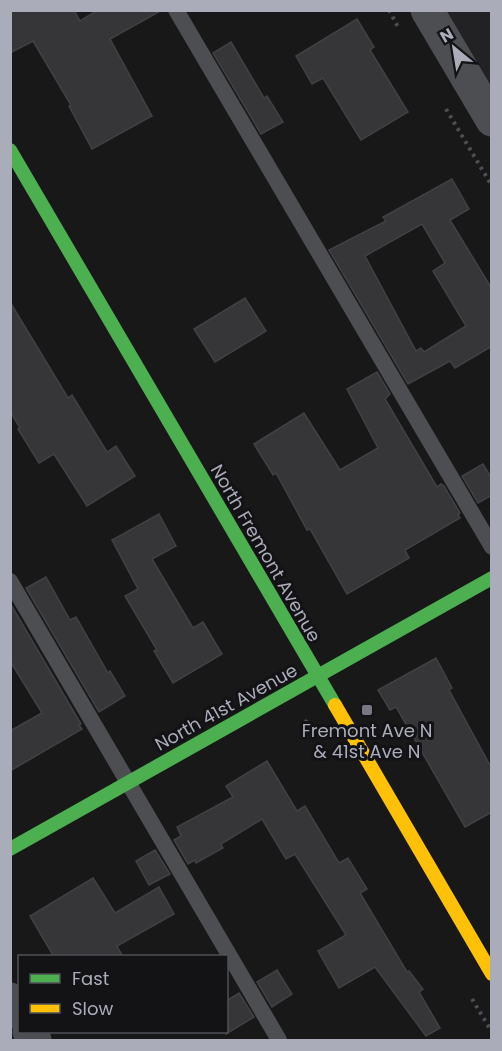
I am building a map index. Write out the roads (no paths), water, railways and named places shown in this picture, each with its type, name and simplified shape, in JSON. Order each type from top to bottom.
[{"type":"street","points":[[428,10],[492,120]]},
{"type":"street","name":"North Fremont Avenue","points":[[10,150],[492,974]]},
{"type":"street","name":"North 41st Avenue","points":[[10,849],[492,578]]},
{"type":"lane","points":[[176,10],[492,547]]},
{"type":"lane","points":[[10,581],[279,1041]]},
{"type":"place","name":"Fremont Ave N & 41st Ave N","points":[[367,710]]}]
